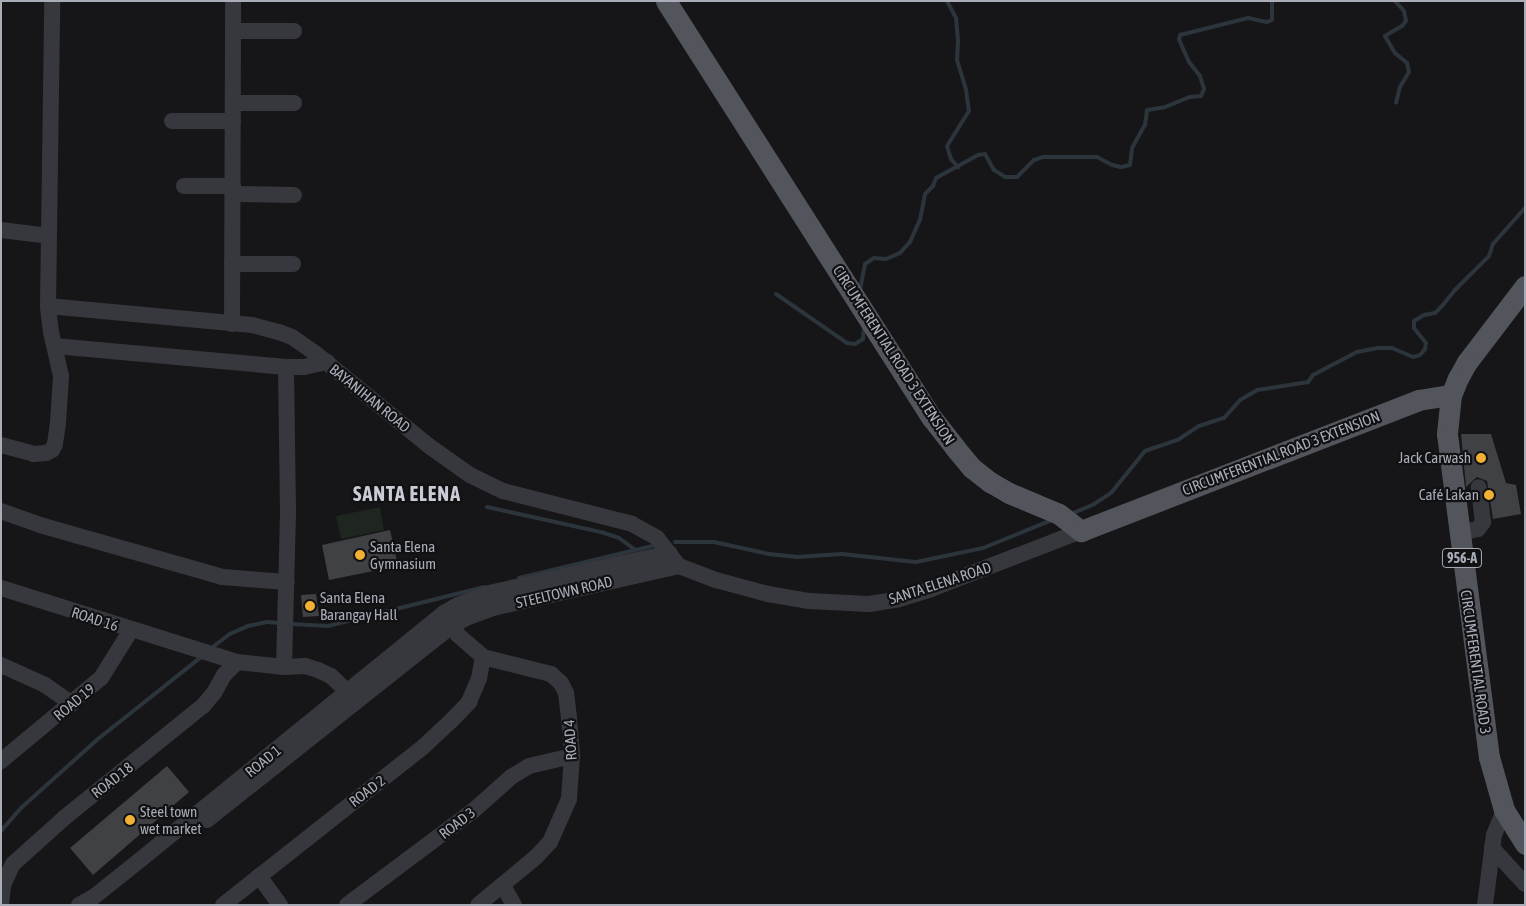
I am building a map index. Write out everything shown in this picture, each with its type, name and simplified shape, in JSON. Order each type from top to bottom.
[{"type":"main road","name":"CIRCUMFERENTIAL ROAD 3 EXTENSION","points":[[666,1],[932,418],[972,468],[990,482],[1009,493],[1059,514],[1081,532],[1418,400],[1451,395]]},
{"type":"main road","name":"CIRCUMFERENTIAL ROAD 3","points":[[1525,286],[1467,362],[1451,395],[1447,434],[1489,756],[1504,810],[1525,844]]},
{"type":"street","points":[[1,445],[40,454],[52,450],[58,423],[61,376],[48,306],[52,1]]},
{"type":"street","points":[[232,324],[233,1]]},
{"type":"street","points":[[233,31],[294,31]]},
{"type":"street","points":[[233,103],[294,103]]},
{"type":"street","points":[[172,121],[233,121]]},
{"type":"street","points":[[184,186],[294,195]]},
{"type":"street","points":[[1,230],[49,236]]},
{"type":"street","points":[[232,264],[293,264]]},
{"type":"street","name":"BAYANIHAN ROAD","points":[[48,306],[232,324],[279,332],[304,345],[327,362],[429,446],[470,475],[504,491],[632,524],[657,538],[674,559]]},
{"type":"street","points":[[55,346],[286,367],[304,367],[327,362]]},
{"type":"street","points":[[284,667],[288,443],[286,367]]},
{"type":"street","points":[[1460,533],[1478,528],[1483,522],[1479,487]]},
{"type":"street","points":[[1,511],[40,525],[222,576],[244,580],[287,582]]},
{"type":"street","name":"SANTA ELENA ROAD","points":[[674,559],[716,580],[768,594],[819,602],[869,604],[899,599],[931,589],[1081,532]]},
{"type":"street","name":"STEELTOWN ROAD","points":[[448,620],[490,593],[674,559]]},
{"type":"street","name":"ROAD 16","points":[[1,588],[237,662],[284,667],[304,666],[318,670],[331,676],[354,697]]},
{"type":"street","name":"ROAD 4","points":[[448,620],[458,635],[483,657],[551,674],[561,683],[566,694],[572,756],[569,799],[550,842],[503,886],[478,905]]},
{"type":"street","name":"ROAD 1","points":[[98,905],[143,863],[354,697],[448,620]]},
{"type":"street","name":"ROAD 19","points":[[1,761],[102,678],[131,630]]},
{"type":"street","name":"ROAD 2","points":[[223,905],[423,747],[450,722],[469,702],[479,679],[483,657]]},
{"type":"street","name":"ROAD 18","points":[[1,905],[3,885],[13,864],[64,818],[203,706],[214,693],[224,675],[237,662]]},
{"type":"street","points":[[1,665],[45,685],[72,704]]},
{"type":"street","name":"ROAD 3","points":[[347,905],[474,810],[511,777],[529,766],[572,756]]},
{"type":"street","points":[[1485,905],[1494,835],[1504,810]]},
{"type":"street","points":[[1492,848],[1525,884]]},
{"type":"street","name":"ROAD 1","points":[[79,905],[143,863]]},
{"type":"street","points":[[259,876],[280,905]]},
{"type":"street","points":[[503,886],[514,905]]},
{"type":"shaded area","points":[[380,507],[384,530],[341,539],[336,516]]},
{"type":"building","name":"Jack Carwash","points":[[1461,434],[1491,434],[1506,483],[1516,485],[1521,514],[1493,519],[1487,481],[1477,477],[1466,487]]},
{"type":"building","name":"Santa Elena Gymnasium","points":[[390,530],[398,566],[329,580],[322,545]]},
{"type":"building","name":"Santa Elena Barangay Hall","points":[[316,594],[319,616],[303,617],[301,595]]},
{"type":"building","name":"Steel town wet market","points":[[167,766],[189,792],[93,875],[70,848]]},
{"type":"waterway","points":[[947,1],[956,18],[957,60],[966,90],[969,111],[947,146],[951,159],[958,167]]},
{"type":"waterway","points":[[860,290],[865,264],[874,258],[886,259],[900,253],[910,242],[920,220],[925,194],[933,186],[936,178],[978,155],[985,154],[994,170],[1005,177],[1017,177],[1034,160],[1043,157],[1097,157],[1112,165],[1121,167],[1130,165],[1132,148],[1145,125],[1147,110],[1165,107],[1190,97],[1201,96],[1204,89],[1200,76],[1189,62],[1179,40],[1180,35],[1248,18],[1267,22],[1272,20],[1272,1]]},
{"type":"waterway","points":[[1395,1],[1404,11],[1406,21],[1402,26],[1385,36],[1395,53],[1407,63],[1409,72],[1400,87],[1396,103]]},
{"type":"waterway","points":[[1071,514],[1094,504],[1111,493],[1145,451],[1179,439],[1199,426],[1224,418],[1240,400],[1257,390],[1308,382],[1313,375],[1357,352],[1378,348],[1392,348],[1413,357],[1420,355],[1425,349],[1426,343],[1414,328],[1414,321],[1424,315],[1435,313],[1442,306],[1489,256],[1493,244],[1525,208]]},
{"type":"waterway","points":[[776,294],[847,343],[855,344],[863,339],[864,328]]},
{"type":"waterway","points":[[487,507],[601,532],[619,538],[634,549]]},
{"type":"waterway","points":[[675,542],[714,542],[769,554],[796,557],[842,554],[916,562],[983,548],[1052,520]]},
{"type":"waterway","points":[[519,578],[652,546]]},
{"type":"waterway","points":[[290,624],[328,626],[484,587]]},
{"type":"waterway","points":[[210,649],[230,634],[248,626],[267,622],[281,623]]},
{"type":"waterway","points":[[1,831],[21,808],[98,739],[201,657]]},
{"type":"place","name":"Jack Carwash","points":[[1481,458]]},
{"type":"place","name":"Café Lakan","points":[[1489,495]]},
{"type":"place","name":"Santa Elena Gymnasium","points":[[360,555]]},
{"type":"place","name":"Santa Elena Barangay Hall","points":[[310,606]]},
{"type":"place","name":"Steel town wet market","points":[[130,820]]},
{"type":"district","name":"SANTA ELENA","points":[[407,493]]}]
